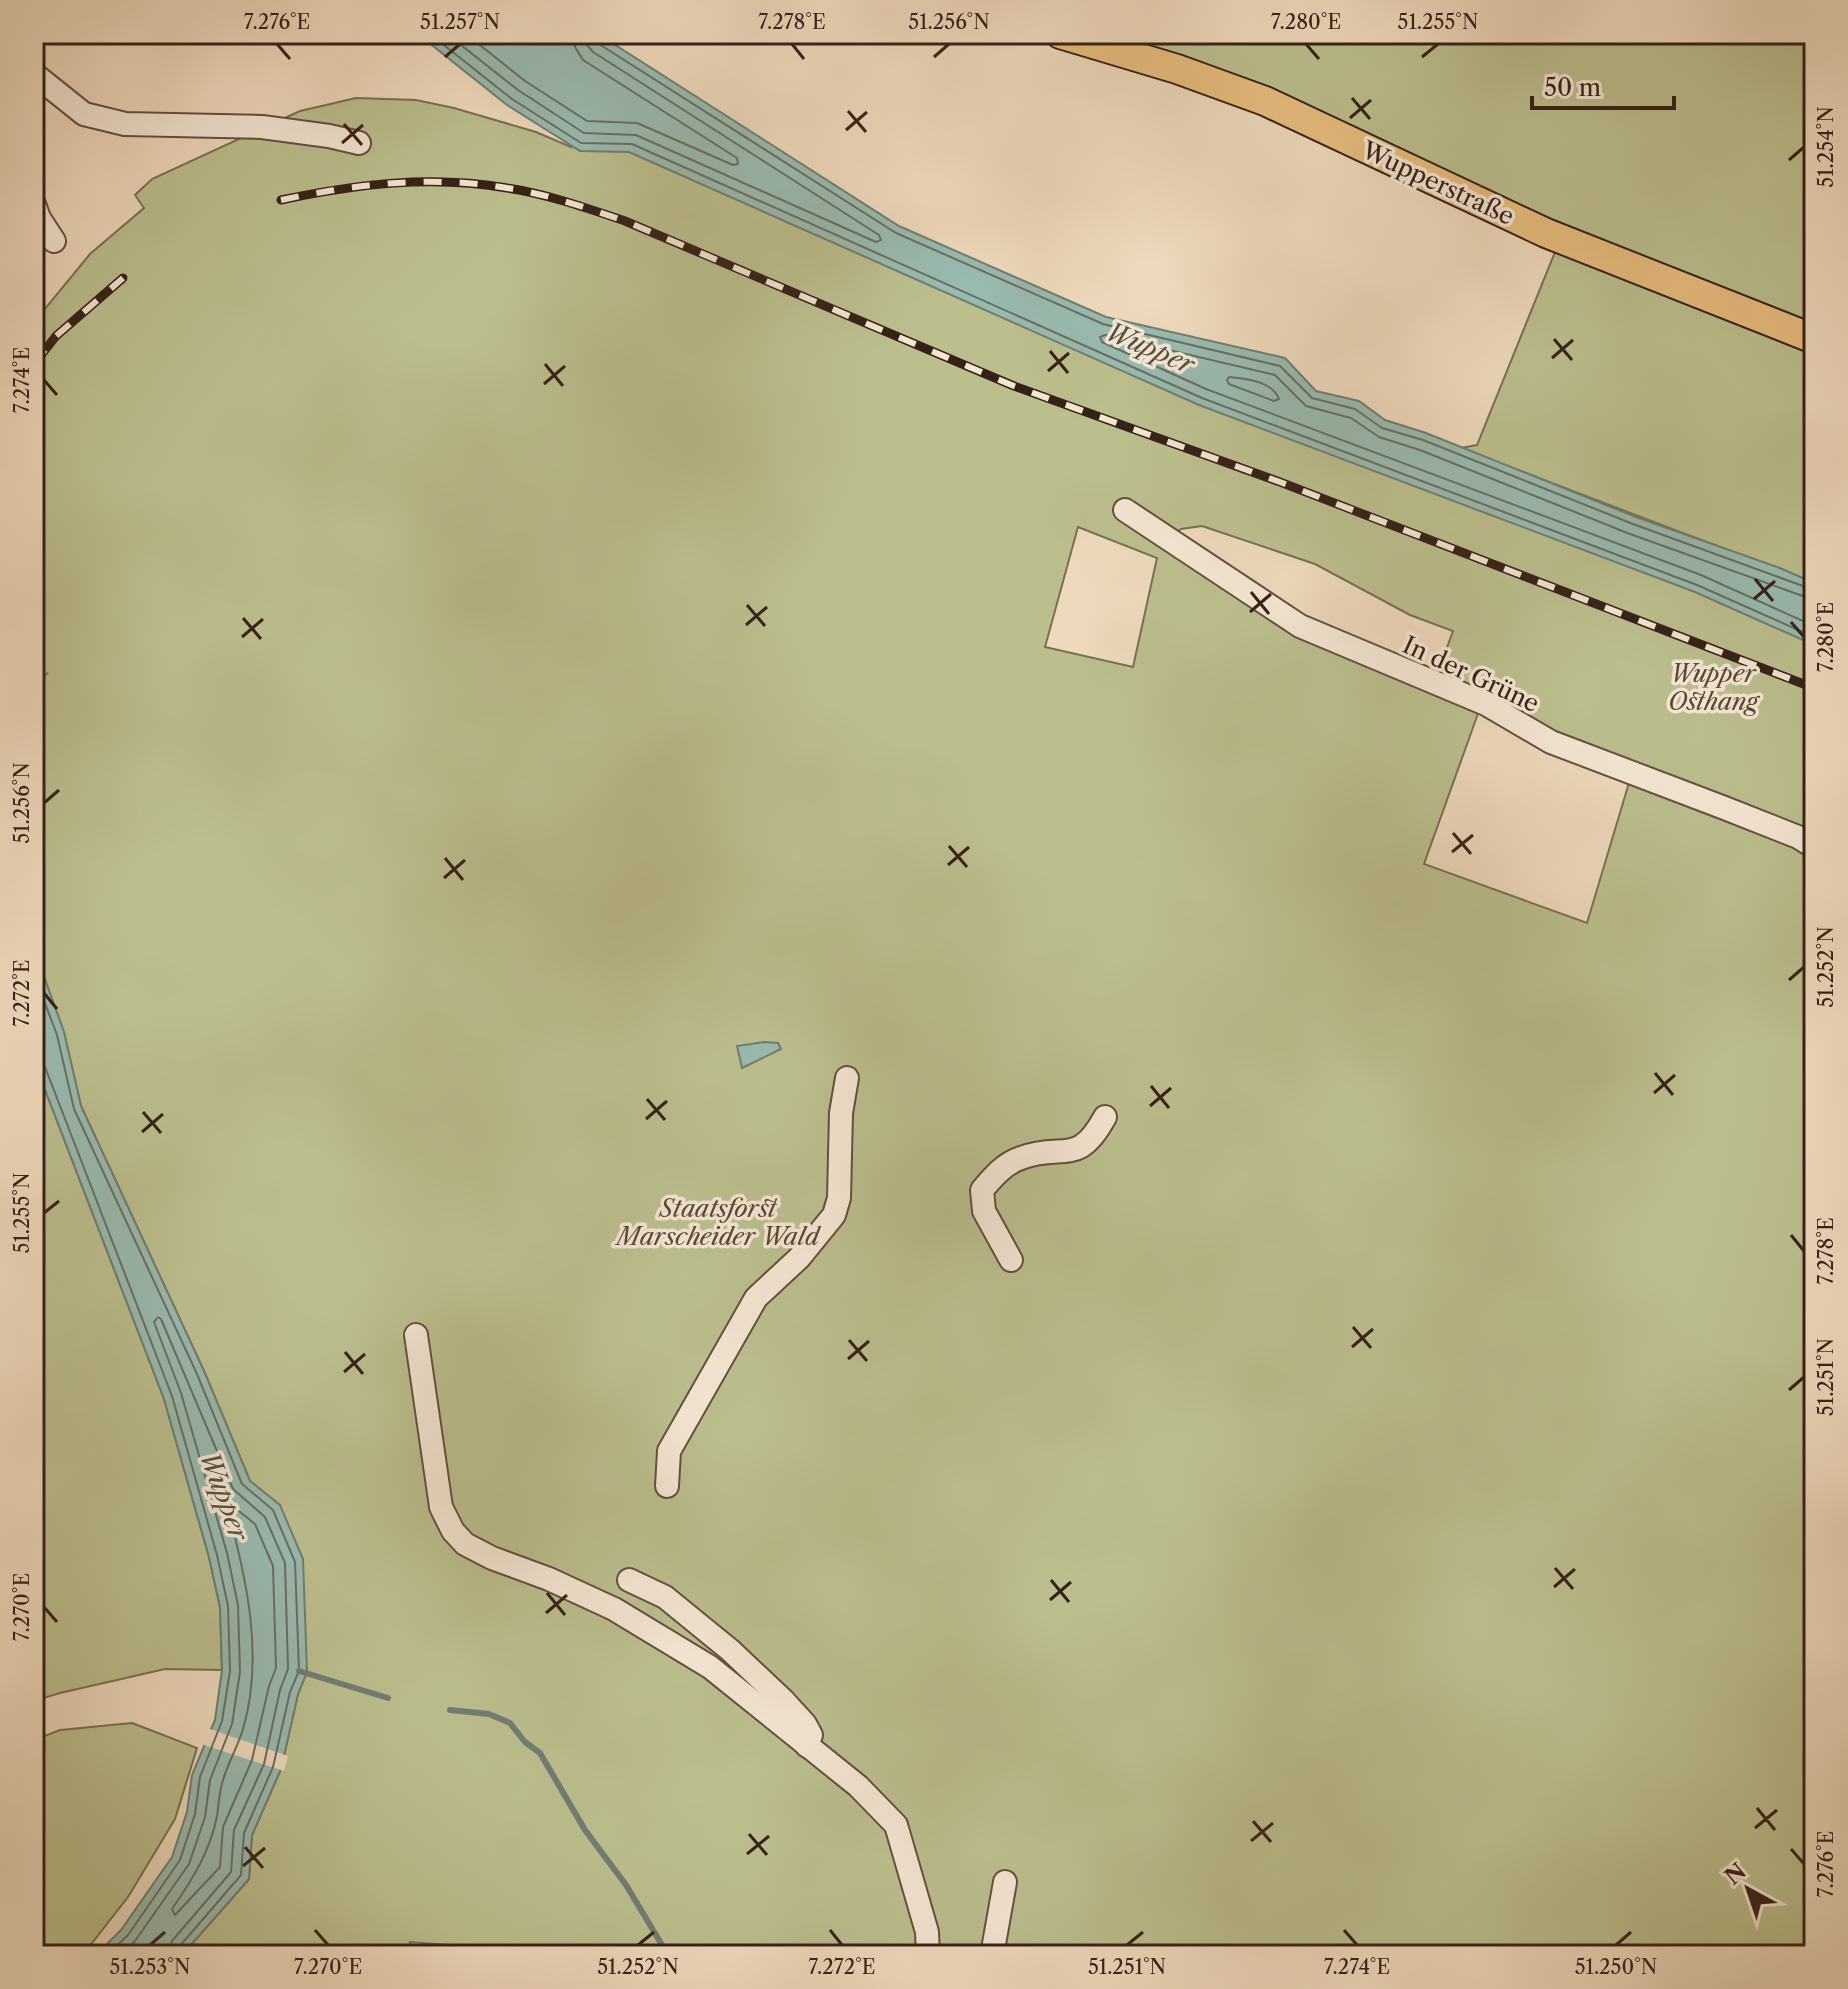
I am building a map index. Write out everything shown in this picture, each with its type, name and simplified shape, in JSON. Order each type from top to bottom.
[{"type":"main road","name":"Wupperstraße","points":[[1060,34],[1177,69],[1265,101],[1546,233],[1814,339]]},
{"type":"street","points":[[34,74],[84,114],[125,124],[262,127],[359,143]]},
{"type":"street","points":[[34,204],[54,241]]},
{"type":"street","name":"In der Grüne","points":[[1125,510],[1300,626],[1486,704],[1551,742],[1798,837],[1814,847]]},
{"type":"street","points":[[667,1486],[669,1451],[756,1298],[799,1258],[834,1215],[839,1198],[841,1113],[847,1078]]},
{"type":"street","points":[[1011,1260],[984,1211],[982,1190],[996,1174],[1019,1158],[1046,1152],[1076,1151],[1092,1139],[1105,1117]]},
{"type":"street","points":[[416,1335],[441,1507],[453,1531],[465,1544],[492,1558],[549,1579],[614,1609],[710,1667],[858,1786],[896,1825],[927,1932],[928,1955]]},
{"type":"street","points":[[629,1580],[665,1597],[762,1680],[805,1724],[811,1735],[807,1746]]},
{"type":"street","points":[[992,1955],[1005,1882]]},
{"type":"green space","points":[[1098,34],[1814,34],[1814,327]]},
{"type":"green space","name":"Staatsforst Marscheider Wald","points":[[581,94],[850,242],[1814,616],[1814,1955],[470,1955],[448,1945],[410,1942],[408,1955],[182,1955],[249,1879],[252,1835],[281,1769],[298,1694],[307,1672],[280,1505],[250,1481],[204,1371],[81,1106],[64,1033],[34,949],[34,682],[48,673],[34,680],[34,322],[90,254],[144,208],[135,195],[152,179],[300,111],[356,98],[416,100],[536,132],[571,147]],"holes":[[[1202,526],[1315,564],[1410,615],[1453,631],[1435,680],[1301,626],[1170,537],[1181,529]],[[1078,527],[1157,558],[1133,667],[1045,647]],[[1480,708],[1631,776],[1587,923],[1424,864]]]},
{"type":"green space","points":[[1557,247],[1814,351],[1814,583],[1460,448],[1477,445]]},
{"type":"green space","points":[[34,1061],[164,1399],[220,1607],[222,1670],[165,1669],[34,1701]]},
{"type":"green space","points":[[132,1723],[197,1748],[175,1819],[128,1897],[92,1943],[79,1955],[34,1955],[34,1740],[60,1730]]},
{"type":"water","name":"Wupper","points":[[418,34],[598,34],[899,226],[1106,317],[1285,358],[1316,391],[1359,401],[1385,420],[1426,433],[1636,517],[1814,583],[1814,645],[1695,592],[1199,405],[629,152],[580,151],[507,105]]},
{"type":"water","name":"Wupper","points":[[34,949],[64,1032],[81,1106],[204,1371],[250,1481],[280,1505],[303,1559],[307,1672],[298,1694],[281,1769],[252,1835],[249,1879],[182,1955],[96,1955],[121,1930],[172,1857],[187,1812],[192,1775],[215,1720],[222,1670],[220,1607],[164,1399],[34,1061]]},
{"type":"water","points":[[778,1043],[781,1049],[742,1068],[737,1046]]},
{"type":"pier","points":[[207,1728],[288,1756],[284,1771],[201,1744]]},
{"type":"waterway","points":[[299,1671],[388,1698]]},
{"type":"waterway","points":[[450,1710],[489,1714],[510,1723],[525,1742],[540,1753],[585,1830],[626,1885],[668,1955]]},
{"type":"railway","points":[[281,200],[394,183],[450,182],[522,191],[582,206],[625,221],[1014,386],[1280,482],[1814,688]]},
{"type":"railway","points":[[34,364],[56,336],[123,278]]},
{"type":"railway","points":[[34,1304],[34,1403]]},
{"type":"park label","name":"Wupper Osthang","points":[[1713,687]]}]
